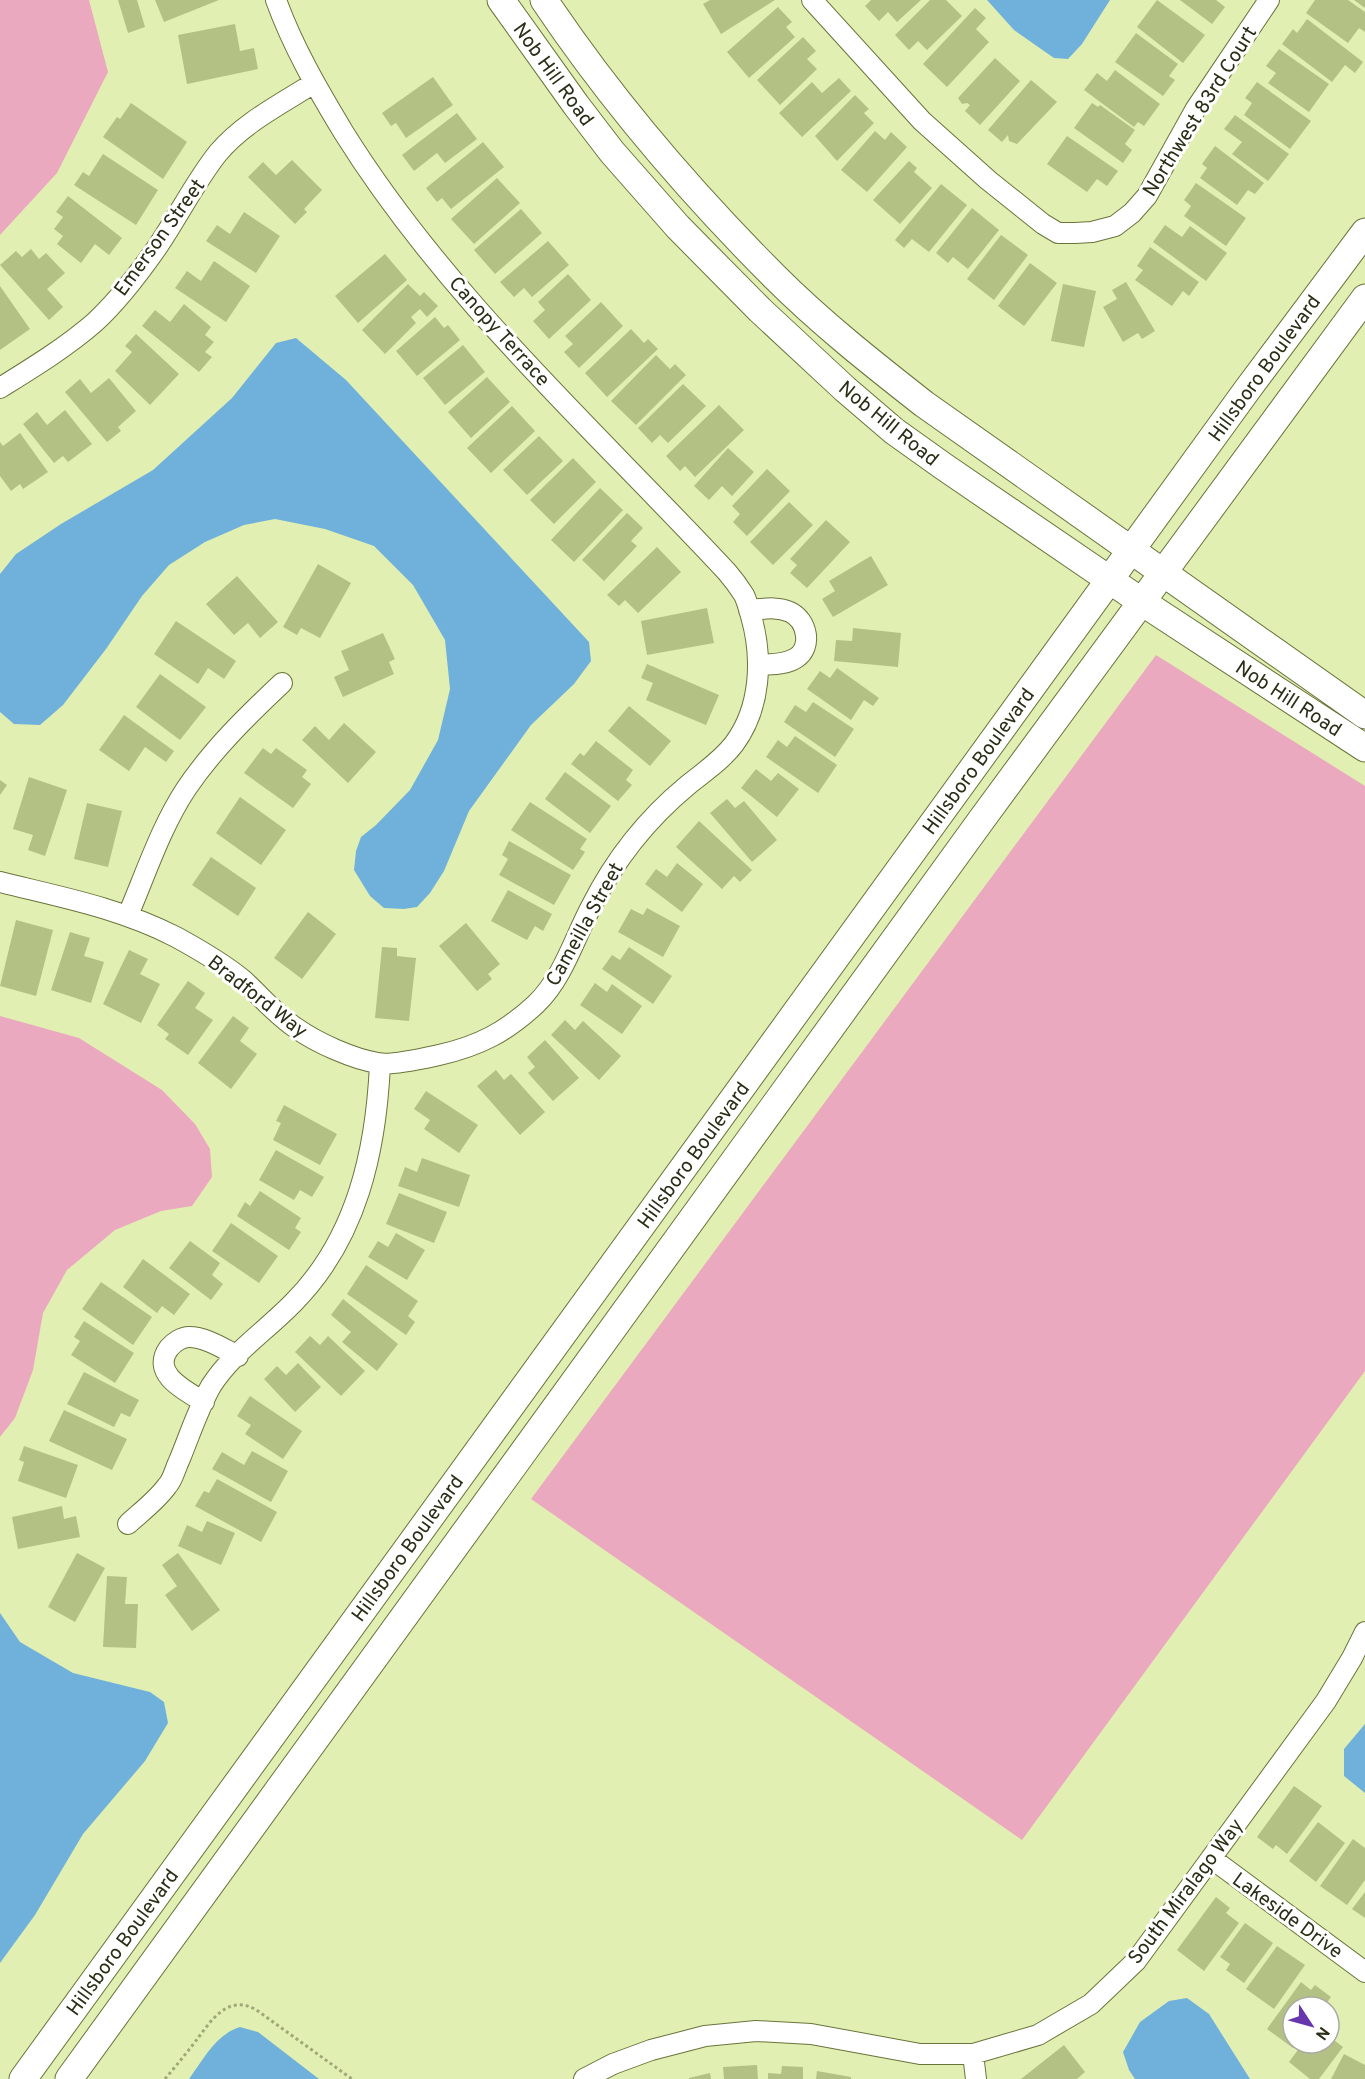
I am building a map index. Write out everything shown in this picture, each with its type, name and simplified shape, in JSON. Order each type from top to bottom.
[{"type":"street","name":"Canopy Terrace","points":[[276,0],[285,25],[314,83],[363,163],[407,226],[481,313],[728,572],[745,597],[757,636]]},
{"type":"street","name":"Nob Hill Road","points":[[501,0],[612,152],[678,227],[760,310],[845,389],[894,431],[1142,602],[1365,748]]},
{"type":"street","name":"Nob Hill Road","points":[[544,0],[639,128],[705,204],[776,278],[866,358],[924,404],[1365,715]]},
{"type":"street","name":"Northwest 83rd Court","points":[[812,0],[922,121],[988,180],[1043,224],[1058,233],[1092,232],[1115,226],[1132,213],[1147,196],[1195,110],[1269,0]]},
{"type":"street","name":"Emerson Street","points":[[0,388],[35,366],[94,322],[127,287],[158,246],[218,153],[246,126],[314,83]]},
{"type":"street","name":"Hillsboro Boulevard","points":[[23,2079],[1365,232]]},
{"type":"street","name":"Hillsboro Boulevard","points":[[69,2079],[626,1309],[1365,298]]},
{"type":"street","points":[[749,610],[773,608],[784,610],[799,618],[807,639],[804,650],[798,657],[783,663],[760,665]]},
{"type":"street","name":"Cameilla Street","points":[[380,1064],[449,1053],[494,1037],[519,1019],[539,1000],[559,974],[590,907],[609,874],[631,843],[686,786],[716,764],[735,743],[747,722],[755,694],[760,665],[757,636]]},
{"type":"street","points":[[128,915],[166,824],[185,790],[239,724],[282,683]]},
{"type":"street","name":"Bradford Way","points":[[0,882],[128,915],[174,937],[240,978],[295,1028],[318,1041],[380,1064]]},
{"type":"street","points":[[128,1524],[168,1485],[211,1387],[221,1373],[303,1293],[327,1260],[362,1187],[371,1153],[378,1104],[380,1064]]},
{"type":"street","points":[[626,1309],[625,1282],[681,1203],[693,1156]]},
{"type":"street","points":[[523,1453],[530,1413],[587,1334],[597,1309],[590,1296]]},
{"type":"street","points":[[204,1402],[180,1388],[169,1378],[164,1367],[165,1354],[174,1342],[188,1337],[202,1339],[238,1356]]},
{"type":"street","name":"South Miralago Way","points":[[584,2079],[614,2064],[651,2050],[705,2036],[756,2031],[811,2034],[920,2054],[973,2054],[1038,2035],[1091,2004],[1136,1961],[1326,1701],[1365,1632]]},
{"type":"street","name":"Lakeside Drive","points":[[1211,1858],[1365,1972]]},
{"type":"street","points":[[973,2054],[976,2079]]},
{"type":"path","points":[[165,2079],[216,2015],[230,2006],[243,2005],[258,2011],[352,2079]]},
{"type":"shaded area","points":[[0,0],[89,0],[108,72],[57,173],[0,235]]},
{"type":"shaded area","points":[[1156,655],[1365,786],[1365,1371],[1022,1840],[531,1499]]},
{"type":"shaded area","points":[[0,1016],[79,1038],[162,1090],[195,1124],[210,1149],[212,1177],[192,1206],[161,1211],[115,1230],[67,1270],[43,1313],[33,1370],[15,1418],[0,1437]]},
{"type":"water","points":[[987,0],[1110,0],[1082,44],[1068,59],[1054,58],[1014,30]]},
{"type":"water","points":[[296,338],[346,380],[589,642],[591,661],[574,684],[531,725],[469,811],[444,871],[430,893],[417,907],[384,908],[370,896],[354,870],[356,851],[361,837],[410,790],[438,740],[450,689],[445,640],[413,585],[374,546],[325,529],[275,519],[244,525],[205,542],[169,565],[142,596],[106,649],[63,705],[40,725],[14,724],[0,712],[0,574],[16,554],[61,524],[153,470],[232,398],[276,343]]},
{"type":"water","points":[[0,1613],[20,1642],[73,1673],[150,1692],[164,1702],[168,1723],[145,1761],[83,1834],[35,1915],[0,1963]]},
{"type":"water","points":[[1365,1724],[1365,1793],[1344,1776],[1344,1749]]},
{"type":"water","points":[[1187,1998],[1209,2014],[1250,2079],[1135,2079],[1129,2070],[1123,2052],[1140,2022],[1169,2001]]},
{"type":"water","points":[[240,2027],[258,2032],[319,2079],[189,2079],[217,2042],[231,2030]]},
{"type":"building","points":[[118,0],[137,0],[145,27],[128,33]]},
{"type":"building","points":[[155,0],[219,0],[164,22]]},
{"type":"building","points":[[710,0],[775,0],[721,34],[703,4]]},
{"type":"building","points":[[871,0],[921,0],[897,22],[888,12],[879,21],[865,6]]},
{"type":"building","points":[[930,0],[946,0],[962,16],[927,50],[918,41],[909,50],[895,35]]},
{"type":"building","points":[[1157,0],[1205,35],[1183,63],[1137,27]]},
{"type":"building","points":[[1180,0],[1216,0],[1225,7],[1212,24]]},
{"type":"building","points":[[1315,0],[1348,0],[1365,12],[1365,32],[1359,28],[1348,43],[1306,13]]},
{"type":"building","points":[[1354,0],[1365,0],[1365,8]]},
{"type":"building","points":[[778,7],[792,22],[786,27],[795,37],[749,78],[727,52]]},
{"type":"building","points":[[975,8],[986,18],[976,29],[989,42],[947,87],[923,64]]},
{"type":"building","points":[[1307,19],[1363,62],[1355,73],[1345,65],[1332,82],[1282,44],[1293,29],[1297,33]]},
{"type":"building","points":[[235,24],[240,51],[254,48],[258,69],[187,84],[178,35]]},
{"type":"building","points":[[1136,33],[1178,64],[1169,76],[1175,80],[1163,96],[1115,62]]},
{"type":"building","points":[[803,37],[816,51],[807,59],[817,69],[780,105],[757,80]]},
{"type":"building","points":[[1279,49],[1329,84],[1309,112],[1268,83],[1276,73],[1266,66]]},
{"type":"building","points":[[995,58],[1020,81],[980,125],[965,111],[970,105],[962,104],[958,98]]},
{"type":"building","points":[[1115,70],[1160,104],[1144,126],[1138,122],[1134,127],[1084,90],[1097,73],[1107,81]]},
{"type":"building","points":[[433,77],[453,105],[406,138],[396,123],[391,126],[382,113]]},
{"type":"building","points":[[839,78],[851,91],[802,137],[779,113],[812,82],[822,93]]},
{"type":"building","points":[[1031,80],[1057,102],[1017,144],[1009,141],[1008,135],[1002,142],[988,130]]},
{"type":"building","points":[[1257,82],[1311,121],[1290,149],[1244,115],[1252,103],[1245,98]]},
{"type":"building","points":[[855,95],[869,109],[864,113],[874,123],[837,161],[815,136]]},
{"type":"building","points":[[131,103],[187,142],[163,179],[103,137],[117,117],[120,119]]},
{"type":"building","points":[[1092,103],[1098,107],[1100,105],[1135,130],[1125,144],[1132,150],[1123,163],[1074,128]]},
{"type":"building","points":[[457,113],[477,139],[445,163],[437,153],[414,171],[402,155]]},
{"type":"building","points":[[1235,115],[1289,154],[1268,181],[1232,154],[1242,142],[1224,129]]},
{"type":"building","points":[[875,131],[885,140],[891,132],[907,147],[867,192],[841,170]]},
{"type":"building","points":[[1067,136],[1118,171],[1107,186],[1097,179],[1087,192],[1047,164]]},
{"type":"building","points":[[483,142],[504,167],[451,209],[442,198],[437,202],[426,188]]},
{"type":"building","points":[[1215,146],[1264,183],[1255,194],[1248,190],[1237,205],[1200,178],[1207,168],[1202,164]]},
{"type":"building","points":[[103,154],[158,190],[136,225],[74,185],[83,172],[89,176]]},
{"type":"building","points":[[292,160],[322,190],[304,209],[307,212],[295,224],[248,177],[263,162],[276,175]]},
{"type":"building","points":[[909,161],[917,168],[914,172],[932,188],[900,224],[873,200]]},
{"type":"building","points":[[497,178],[520,203],[474,244],[451,219]]},
{"type":"building","points":[[1196,183],[1246,218],[1226,246],[1184,216],[1191,206],[1184,200]]},
{"type":"building","points":[[941,184],[967,205],[929,252],[912,239],[904,248],[895,240]]},
{"type":"building","points":[[68,196],[122,238],[109,255],[95,244],[81,263],[57,244],[63,236],[54,229],[63,217],[56,212]]},
{"type":"building","points":[[972,208],[999,230],[968,269],[953,257],[948,263],[936,253]]},
{"type":"building","points":[[521,209],[542,233],[495,274],[474,250]]},
{"type":"building","points":[[244,212],[280,236],[256,273],[206,241],[217,225],[230,234]]},
{"type":"building","points":[[1165,225],[1182,237],[1190,226],[1227,253],[1206,281],[1153,242]]},
{"type":"building","points":[[1001,235],[1028,255],[994,300],[967,279]]},
{"type":"building","points":[[548,241],[569,265],[532,297],[524,288],[514,297],[500,282]]},
{"type":"building","points":[[1150,247],[1199,282],[1189,296],[1183,291],[1172,306],[1135,280],[1143,270],[1137,266]]},
{"type":"building","points":[[31,249],[39,259],[46,253],[65,273],[47,289],[63,307],[49,320],[0,265],[16,251],[22,257]]},
{"type":"building","points":[[385,254],[407,280],[358,323],[335,296]]},
{"type":"building","points":[[214,261],[250,286],[226,322],[175,288],[187,271],[201,281]]},
{"type":"building","points":[[1030,263],[1057,283],[1024,326],[998,306]]},
{"type":"building","points":[[568,274],[591,300],[549,339],[533,321],[545,310],[538,302]]},
{"type":"building","points":[[1126,282],[1155,331],[1142,339],[1138,333],[1123,342],[1103,307],[1117,299],[1112,290]]},
{"type":"building","points":[[408,284],[420,296],[424,292],[438,306],[427,317],[420,309],[411,317],[416,323],[385,354],[362,330]]},
{"type":"building","points":[[1063,284],[1096,291],[1084,347],[1051,341]]},
{"type":"building","points":[[0,286],[30,329],[0,350]]},
{"type":"building","points":[[601,302],[623,326],[579,368],[564,352],[573,344],[565,336]]},
{"type":"building","points":[[184,304],[211,327],[205,335],[214,342],[205,352],[212,357],[199,372],[142,326],[155,310],[170,322]]},
{"type":"building","points":[[435,317],[444,328],[448,325],[460,340],[417,376],[396,351]]},
{"type":"building","points":[[631,329],[644,343],[648,339],[658,349],[607,397],[585,373]]},
{"type":"building","points":[[136,334],[179,374],[150,405],[115,371],[132,352],[125,346]]},
{"type":"building","points":[[463,345],[485,372],[445,405],[423,378]]},
{"type":"building","points":[[656,355],[670,369],[675,364],[686,375],[636,425],[611,401]]},
{"type":"building","points":[[487,377],[510,402],[471,438],[448,412]]},
{"type":"building","points":[[109,378],[136,411],[118,427],[121,431],[107,442],[65,392],[80,379],[91,393]]},
{"type":"building","points":[[683,384],[706,406],[668,443],[660,435],[652,443],[638,428]]},
{"type":"building","points":[[719,405],[744,430],[695,477],[685,466],[680,471],[666,456]]},
{"type":"building","points":[[512,406],[535,431],[491,473],[467,448]]},
{"type":"building","points":[[65,410],[92,444],[68,462],[63,456],[54,463],[23,424],[37,412],[47,425]]},
{"type":"building","points":[[20,433],[48,472],[23,489],[20,484],[11,491],[0,476],[0,442],[3,446]]},
{"type":"building","points":[[539,436],[563,461],[527,495],[503,470]]},
{"type":"building","points":[[728,448],[754,472],[732,496],[722,486],[709,500],[694,486]]},
{"type":"building","points":[[573,458],[596,482],[554,524],[530,500]]},
{"type":"building","points":[[767,469],[790,491],[747,536],[733,522],[740,514],[732,506]]},
{"type":"building","points":[[600,488],[623,510],[574,562],[551,540]]},
{"type":"building","points":[[789,502],[813,525],[773,565],[750,542]]},
{"type":"building","points":[[627,513],[643,528],[631,541],[637,546],[604,581],[582,560]]},
{"type":"building","points":[[826,520],[850,542],[807,588],[790,573],[797,565],[790,559]]},
{"type":"building","points":[[657,547],[681,572],[638,613],[625,600],[619,606],[607,595]]},
{"type":"building","points":[[871,556],[888,585],[833,617],[822,599],[835,591],[829,581]]},
{"type":"building","points":[[318,564],[351,583],[320,638],[301,628],[297,635],[283,627]]},
{"type":"building","points":[[237,576],[278,622],[260,638],[248,623],[234,635],[206,604]]},
{"type":"building","points":[[707,608],[714,643],[647,655],[641,621]]},
{"type":"building","points":[[176,621],[236,661],[224,679],[208,668],[198,684],[154,654]]},
{"type":"building","points":[[853,628],[901,633],[898,667],[834,661],[836,640],[852,641]]},
{"type":"building","points":[[383,633],[395,659],[389,662],[394,674],[343,697],[334,677],[349,670],[341,651]]},
{"type":"building","points":[[647,664],[719,695],[706,725],[646,700],[653,683],[641,678]]},
{"type":"building","points":[[837,668],[879,698],[873,706],[864,700],[851,720],[807,689],[820,671],[830,678]]},
{"type":"building","points":[[160,674],[206,707],[180,740],[136,707]]},
{"type":"building","points":[[813,702],[854,729],[835,757],[784,722],[795,705],[806,712]]},
{"type":"building","points":[[629,706],[671,741],[650,766],[608,731]]},
{"type":"building","points":[[124,715],[174,751],[166,762],[145,747],[129,771],[99,750]]},
{"type":"building","points":[[344,723],[376,752],[348,783],[302,740],[315,726],[329,740]]},
{"type":"building","points":[[795,736],[837,765],[818,793],[766,757],[778,740],[787,747]]},
{"type":"building","points":[[596,741],[633,770],[626,780],[632,785],[618,801],[571,764],[580,753],[584,756]]},
{"type":"building","points":[[263,748],[271,754],[276,748],[307,770],[302,777],[311,784],[293,808],[244,773]]},
{"type":"building","points":[[756,769],[771,781],[778,773],[799,789],[777,817],[741,788]]},
{"type":"building","points":[[565,772],[611,806],[590,833],[545,799]]},
{"type":"building","points":[[29,777],[67,790],[45,856],[28,850],[33,835],[13,829]]},
{"type":"building","points":[[0,780],[7,785],[0,795]]},
{"type":"building","points":[[240,797],[286,830],[261,865],[216,833]]},
{"type":"building","points":[[727,799],[735,808],[744,801],[777,840],[752,862],[710,813]]},
{"type":"building","points":[[530,802],[587,839],[580,849],[585,852],[573,870],[511,830]]},
{"type":"building","points":[[87,803],[122,811],[108,867],[74,859]]},
{"type":"building","points":[[699,821],[752,870],[740,882],[734,876],[722,889],[676,847]]},
{"type":"building","points":[[509,841],[571,875],[554,905],[499,875],[508,859],[502,855]]},
{"type":"building","points":[[211,857],[256,888],[238,916],[192,885]]},
{"type":"building","points":[[677,863],[703,884],[682,912],[645,884],[656,869],[667,877]]},
{"type":"building","points":[[508,890],[552,914],[543,931],[535,926],[527,940],[491,921]]},
{"type":"building","points":[[647,908],[680,926],[663,957],[618,932],[631,909],[643,915]]},
{"type":"building","points":[[308,912],[336,934],[302,979],[274,958]]},
{"type":"building","points":[[16,920],[53,930],[36,996],[0,986]]},
{"type":"building","points":[[466,923],[500,964],[488,974],[492,979],[477,991],[439,946]]},
{"type":"building","points":[[70,932],[90,938],[84,956],[104,962],[91,1003],[51,990]]},
{"type":"building","points":[[382,947],[397,948],[397,956],[416,958],[409,1021],[375,1018]]},
{"type":"building","points":[[629,947],[672,976],[653,1004],[602,969],[612,955],[620,960]]},
{"type":"building","points":[[129,950],[148,959],[140,974],[160,984],[141,1023],[103,1004]]},
{"type":"building","points":[[188,981],[205,993],[195,1008],[213,1020],[188,1055],[165,1039],[169,1034],[157,1025]]},
{"type":"building","points":[[595,983],[607,992],[612,984],[642,1006],[622,1034],[580,1005]]},
{"type":"building","points":[[233,1016],[249,1028],[240,1041],[257,1054],[231,1089],[198,1063]]},
{"type":"building","points":[[565,1020],[575,1030],[583,1021],[621,1056],[599,1080],[551,1035]]},
{"type":"building","points":[[545,1040],[579,1078],[553,1101],[528,1073],[535,1067],[527,1057]]},
{"type":"building","points":[[496,1070],[504,1080],[511,1074],[545,1112],[520,1135],[477,1086]]},
{"type":"building","points":[[426,1091],[478,1125],[459,1153],[424,1129],[430,1120],[414,1109]]},
{"type":"building","points":[[284,1105],[337,1134],[320,1165],[273,1140],[281,1123],[276,1121]]},
{"type":"building","points":[[276,1150],[324,1177],[312,1197],[300,1190],[294,1200],[259,1180]]},
{"type":"building","points":[[422,1158],[470,1175],[459,1207],[398,1186],[405,1167],[417,1172]]},
{"type":"building","points":[[260,1191],[301,1218],[295,1228],[301,1232],[289,1250],[237,1216],[245,1202],[250,1206]]},
{"type":"building","points":[[399,1193],[447,1212],[434,1243],[386,1224]]},
{"type":"building","points":[[231,1223],[278,1256],[259,1283],[212,1251]]},
{"type":"building","points":[[396,1233],[425,1250],[407,1280],[368,1257],[378,1241],[388,1247]]},
{"type":"building","points":[[190,1241],[220,1263],[212,1275],[223,1284],[211,1300],[169,1268]]},
{"type":"building","points":[[143,1259],[190,1294],[174,1315],[162,1306],[157,1313],[123,1287]]},
{"type":"building","points":[[366,1265],[418,1301],[408,1316],[415,1322],[406,1335],[347,1294]]},
{"type":"building","points":[[101,1282],[152,1317],[133,1345],[82,1309]]},
{"type":"building","points":[[343,1299],[398,1344],[377,1371],[342,1342],[351,1332],[331,1315]]},
{"type":"building","points":[[84,1321],[134,1353],[115,1383],[71,1355],[80,1341],[74,1337]]},
{"type":"building","points":[[310,1336],[320,1345],[328,1336],[365,1371],[341,1396],[295,1352]]},
{"type":"building","points":[[298,1363],[321,1387],[295,1412],[264,1379],[277,1366],[286,1375]]},
{"type":"building","points":[[84,1372],[139,1400],[130,1417],[121,1413],[114,1427],[67,1404]]},
{"type":"building","points":[[250,1396],[302,1431],[283,1459],[245,1434],[251,1425],[237,1416]]},
{"type":"building","points":[[64,1410],[127,1439],[112,1470],[49,1441]]},
{"type":"building","points":[[24,1446],[78,1465],[66,1498],[18,1481],[24,1462],[19,1460]]},
{"type":"building","points":[[252,1451],[288,1471],[271,1502],[212,1469],[222,1452],[244,1465]]},
{"type":"building","points":[[217,1479],[277,1512],[261,1542],[195,1506],[204,1491],[209,1493]]},
{"type":"building","points":[[62,1506],[64,1519],[76,1516],[80,1537],[18,1549],[12,1517]]},
{"type":"building","points":[[207,1521],[235,1533],[221,1565],[178,1546],[187,1525],[202,1532]]},
{"type":"building","points":[[77,1553],[105,1568],[75,1622],[48,1607]]},
{"type":"building","points":[[178,1553],[220,1610],[192,1631],[165,1595],[177,1586],[162,1565]]},
{"type":"building","points":[[107,1576],[127,1577],[125,1604],[138,1604],[136,1648],[103,1647]]},
{"type":"building","points":[[1294,1786],[1322,1806],[1287,1854],[1276,1845],[1273,1849],[1257,1837]]},
{"type":"building","points":[[1318,1822],[1345,1843],[1316,1882],[1289,1861]]},
{"type":"building","points":[[1353,1839],[1365,1848],[1365,1880],[1347,1905],[1320,1886]]},
{"type":"building","points":[[1365,1892],[1365,1918],[1352,1909]]},
{"type":"building","points":[[1216,1897],[1230,1908],[1226,1913],[1239,1923],[1204,1971],[1177,1950]]},
{"type":"building","points":[[1245,1923],[1273,1943],[1244,1983],[1226,1970],[1230,1964],[1220,1957]]},
{"type":"building","points":[[1277,1946],[1305,1965],[1284,1995],[1281,1995],[1281,1999],[1274,2009],[1246,1989]]},
{"type":"building","points":[[1301,1982],[1311,1990],[1315,1985],[1328,1995],[1292,1995]]},
{"type":"building","points":[[1281,2010],[1281,2039],[1267,2029]]},
{"type":"building","points":[[1064,2045],[1085,2072],[1077,2079],[1021,2079]]},
{"type":"building","points":[[1344,2054],[1365,2065],[1365,2079],[1331,2079]]},
{"type":"building","points":[[1294,2055],[1337,2055],[1319,2079],[1310,2079],[1289,2062]]},
{"type":"building","points":[[757,2065],[758,2079],[724,2079],[723,2067]]},
{"type":"building","points":[[782,2066],[803,2067],[803,2079],[768,2079],[768,2073],[781,2074]]},
{"type":"building","points":[[817,2071],[851,2077],[851,2079],[816,2079]]},
{"type":"building","points":[[710,2073],[711,2079],[689,2079],[689,2078]]}]
